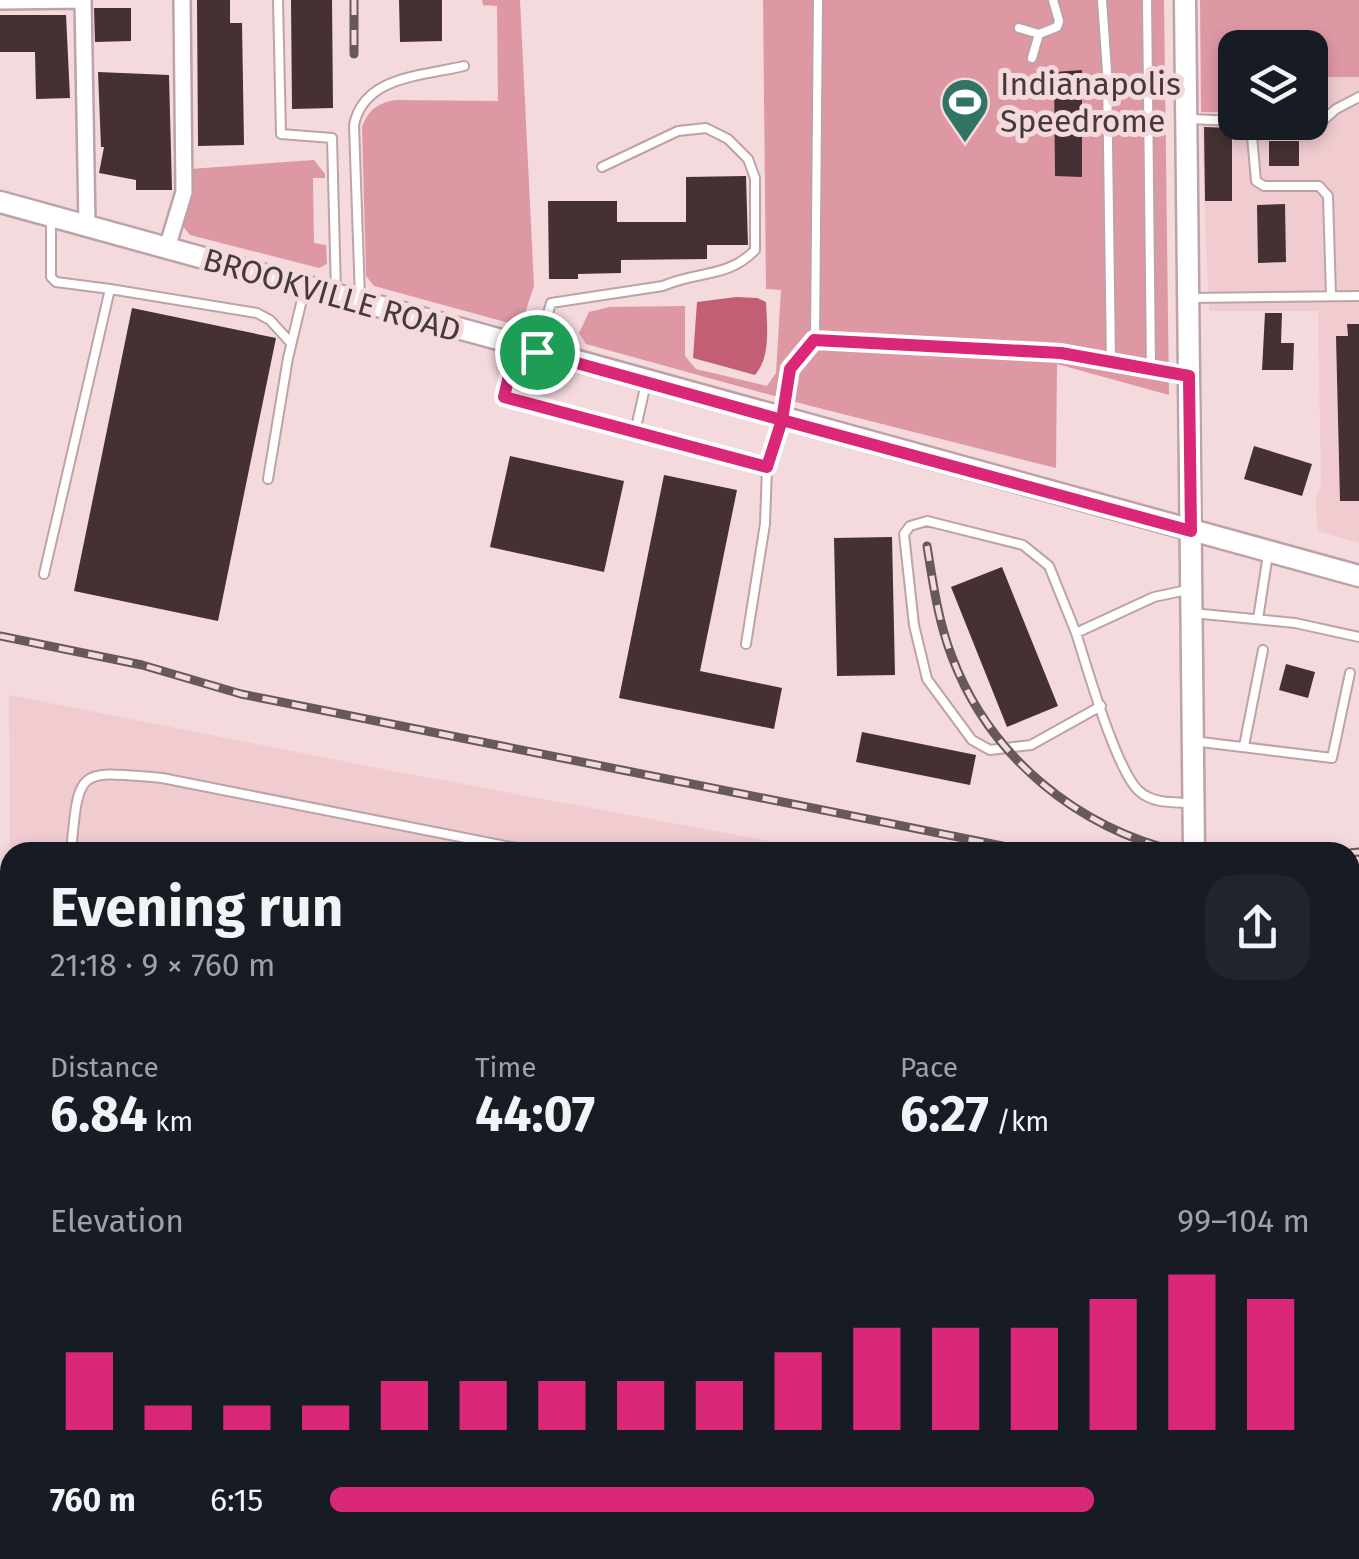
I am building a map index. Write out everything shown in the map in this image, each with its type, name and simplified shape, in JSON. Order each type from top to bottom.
[{"type":"main road","points":[[1185,0],[1194,842]]},
{"type":"main road","name":"BROOKVILLE ROAD","points":[[0,202],[1359,576]]},
{"type":"street","points":[[0,1],[83,0],[87,226]]},
{"type":"street","points":[[167,248],[184,192],[182,0]]},
{"type":"lane","points":[[278,0],[281,134],[332,138],[336,296]]},
{"type":"lane","points":[[746,644],[765,524],[767,467],[782,420],[790,369],[814,340],[818,0]]},
{"type":"lane","points":[[1020,28],[1039,34],[1057,27],[1060,21],[1053,0]]},
{"type":"lane","points":[[1102,0],[1107,71],[1111,362]]},
{"type":"lane","points":[[1147,0],[1151,369]]},
{"type":"lane","points":[[1032,58],[1039,34]]},
{"type":"lane","points":[[360,302],[354,124],[358,108],[374,89],[464,66]]},
{"type":"lane","points":[[1328,116],[1359,97]]},
{"type":"lane","points":[[1186,119],[1218,120]]},
{"type":"lane","points":[[537,352],[551,304],[727,271],[742,264],[754,250],[756,178],[748,160],[728,139],[706,128],[678,132],[602,168]]},
{"type":"lane","points":[[1250,140],[1256,180],[1264,186],[1319,186],[1328,196],[1330,296]]},
{"type":"lane","points":[[51,216],[51,278],[56,282],[257,313],[270,320],[292,343]]},
{"type":"lane","points":[[268,479],[305,287]]},
{"type":"lane","points":[[44,574],[110,289]]},
{"type":"lane","points":[[1188,298],[1359,296]]},
{"type":"lane","points":[[814,340],[1061,353],[1189,376]]},
{"type":"lane","points":[[516,346],[504,397],[767,467]]},
{"type":"lane","points":[[635,432],[647,382]]},
{"type":"lane","points":[[1101,706],[1031,744],[990,750],[972,740],[927,680],[914,625],[904,534],[910,526],[926,520],[1023,545],[1049,566],[1076,633],[1125,772],[1140,793],[1158,801],[1194,803]]},
{"type":"lane","points":[[1258,619],[1268,552]]},
{"type":"lane","points":[[1076,633],[1154,597],[1192,590]]},
{"type":"lane","points":[[1192,613],[1295,623],[1359,638]]},
{"type":"lane","points":[[1244,746],[1263,650]]},
{"type":"lane","points":[[1193,740],[1332,758],[1350,673]]},
{"type":"lane","points":[[72,842],[76,794],[88,778],[105,772],[162,778],[485,842]]},
{"type":"shaded area","points":[[482,0],[520,0],[534,286],[522,322],[513,324],[374,286],[366,276],[362,127],[375,108],[396,100],[498,101],[497,6],[483,5]]},
{"type":"shaded area","name":"Indianapolis Speedrome","points":[[763,0],[1164,0],[1169,395],[1057,364],[1056,468],[586,344],[579,333],[589,312],[609,307],[685,306],[685,356],[696,369],[767,386],[776,373],[781,290],[766,289]]},
{"type":"shaded area","points":[[1200,0],[1359,0],[1359,77],[1328,77],[1328,30],[1218,30],[1218,112],[1201,112]]},
{"type":"shaded area","points":[[1328,77],[1359,77],[1359,543],[1317,531],[1316,498],[1321,484],[1318,311],[1209,311],[1201,112],[1218,112],[1218,140],[1328,140]]},
{"type":"shaded area","points":[[314,160],[325,174],[325,178],[313,178],[314,243],[326,245],[327,264],[319,268],[190,235],[181,224],[190,169]]},
{"type":"shaded area","points":[[736,297],[766,302],[766,350],[755,375],[693,358],[697,302]]},
{"type":"shaded area","points":[[9,695],[774,842],[10,842]]},
{"type":"building","points":[[197,0],[230,0],[230,23],[242,23],[244,145],[198,146]]},
{"type":"building","points":[[291,0],[332,0],[333,108],[292,109]]},
{"type":"building","points":[[399,0],[442,0],[442,41],[400,42]]},
{"type":"building","points":[[94,8],[131,8],[131,41],[95,42]]},
{"type":"building","points":[[0,15],[66,15],[70,98],[36,99],[35,52],[0,52]]},
{"type":"building","points":[[1082,70],[1082,177],[1055,176],[1054,72]]},
{"type":"building","points":[[98,72],[169,75],[172,190],[136,190],[136,180],[99,173],[104,147]]},
{"type":"building","points":[[1204,127],[1218,128],[1218,140],[1232,140],[1232,201],[1205,201]]},
{"type":"building","points":[[1269,141],[1299,141],[1299,166],[1269,166]]},
{"type":"building","points":[[746,176],[748,245],[707,245],[707,259],[621,260],[621,273],[549,279],[548,201],[617,201],[617,222],[686,222],[686,177]]},
{"type":"building","points":[[1285,204],[1286,262],[1258,263],[1257,205]]},
{"type":"building","points":[[132,308],[276,338],[218,621],[74,591]]},
{"type":"building","points":[[1265,313],[1282,313],[1281,343],[1294,343],[1293,370],[1262,370]]},
{"type":"building","points":[[1347,324],[1359,324],[1359,501],[1340,501],[1336,336],[1348,336]]},
{"type":"building","points":[[1254,446],[1312,464],[1302,496],[1244,479]]},
{"type":"building","points":[[510,456],[624,481],[604,572],[490,547]]},
{"type":"building","points":[[664,475],[737,490],[700,671],[782,688],[774,729],[619,698]]},
{"type":"building","points":[[892,537],[895,675],[837,676],[834,538]]},
{"type":"building","points":[[1002,567],[1058,706],[1007,727],[951,587]]},
{"type":"building","points":[[1286,664],[1315,672],[1308,698],[1279,690]]},
{"type":"building","points":[[862,732],[976,755],[970,785],[856,762]]},
{"type":"railway","points":[[354,0],[354,54]]},
{"type":"railway","points":[[927,546],[952,657],[989,726],[1042,783],[1073,806],[1145,842]]},
{"type":"railway","points":[[0,636],[142,665],[241,694],[983,842]]},
{"type":"place","name":"Indianapolis Speedrome","points":[[965,144]]},
{"type":"route","points":[[537,352],[516,346],[504,397],[767,467],[782,420],[1191,531],[1189,376],[1061,353],[814,340],[790,369],[782,420],[537,352]]}]
